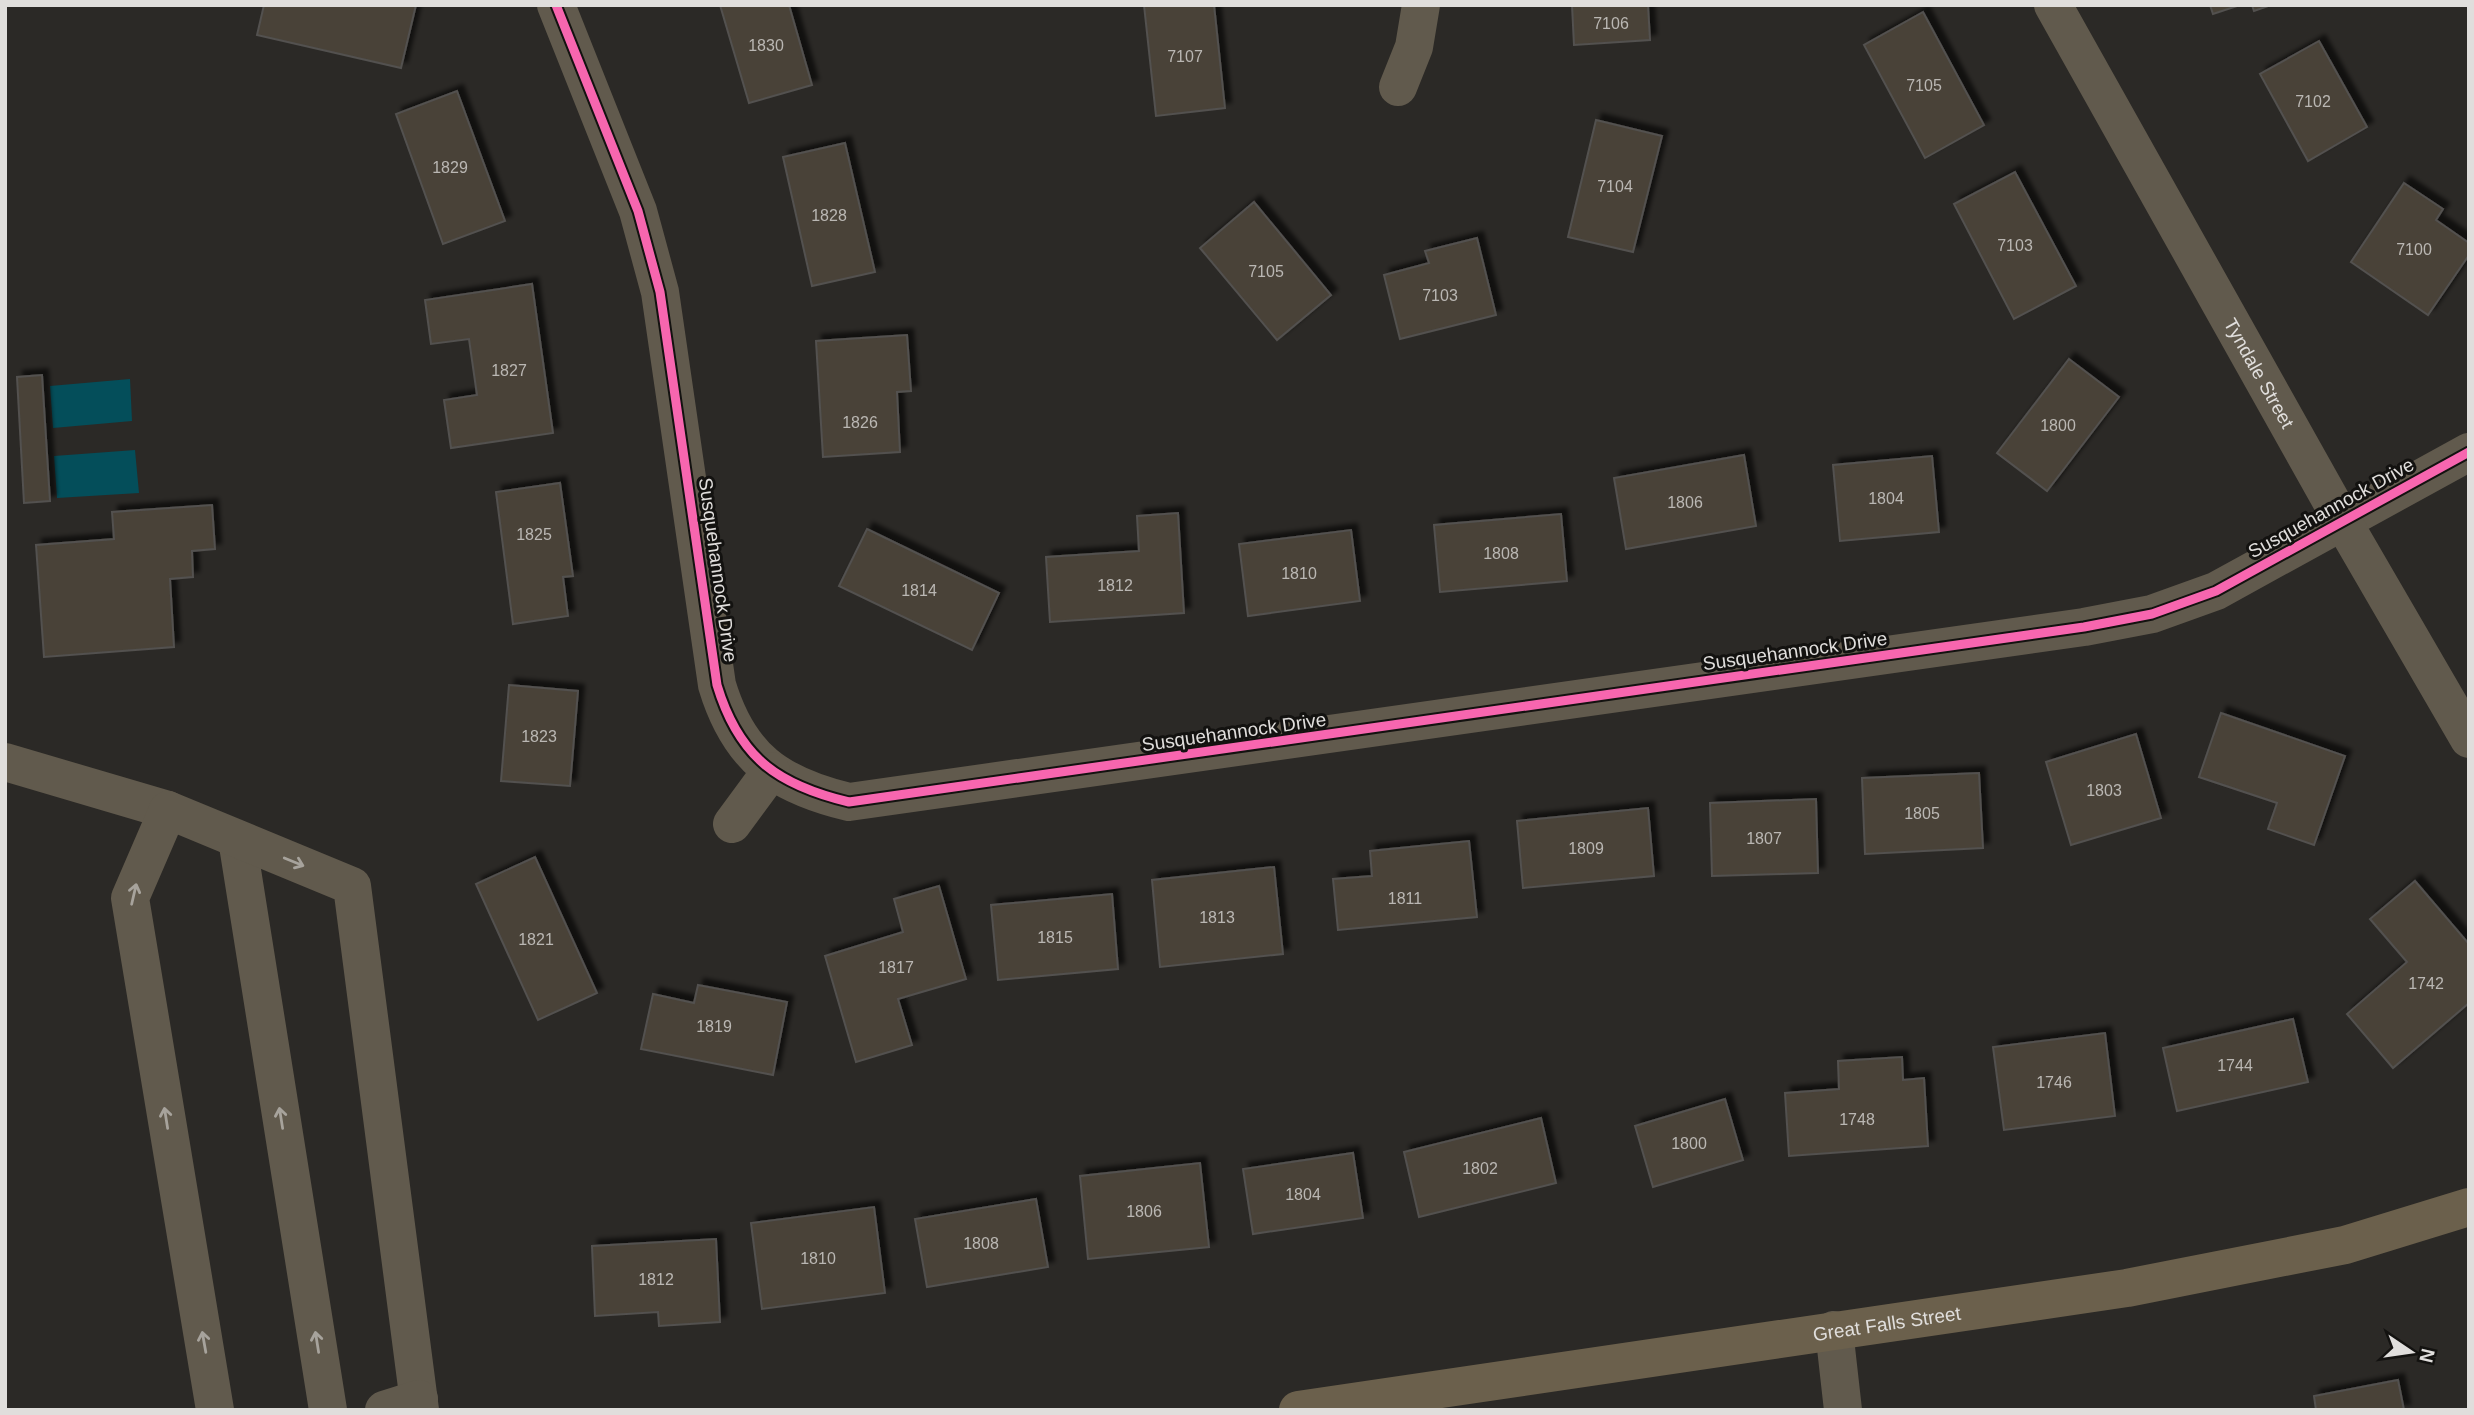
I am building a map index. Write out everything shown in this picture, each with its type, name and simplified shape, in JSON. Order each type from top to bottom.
[{"type":"main road","name":"Great Falls Street","points":[[1298,1410],[2127,1288],[2345,1245],[2469,1207]]},
{"type":"street","name":"Susquehannock Drive","points":[[556,5],[638,211],[660,292],[717,685],[737,732],[771,771],[807,792],[849,802],[2084,627],[2152,614],[2216,592],[2469,452]]},
{"type":"street","points":[[1398,87],[1414,47],[1421,5]]},
{"type":"street","name":"Tyndale Street","points":[[2053,5],[2343,522],[2469,739]]},
{"type":"street","points":[[5,762],[168,810],[352,886],[408,1406]]},
{"type":"street","points":[[732,824],[771,771]]},
{"type":"street","points":[[168,810],[130,898],[215,1410]]},
{"type":"street","points":[[237,839],[328,1410]]},
{"type":"street","points":[[1834,1330],[1843,1410]]},
{"type":"water","points":[[130,379],[132,421],[53,428],[50,386]]},
{"type":"water","points":[[135,450],[139,493],[57,498],[54,456]]},
{"type":"building","points":[[264,5],[416,5],[401,68],[257,35]]},
{"type":"building","points":[[720,5],[789,5],[812,85],[749,103]]},
{"type":"building","points":[[1144,5],[1214,5],[1225,108],[1156,116]]},
{"type":"building","points":[[1572,5],[1648,5],[1650,40],[1574,45]]},
{"type":"building","points":[[2210,5],[2240,5],[2213,14]]},
{"type":"building","points":[[2252,5],[2271,5],[2254,11]]},
{"type":"building","points":[[1923,12],[1984,125],[1925,158],[1864,45]]},
{"type":"building","points":[[2319,41],[2367,127],[2308,161],[2260,74]]},
{"type":"building","points":[[457,91],[505,221],[443,244],[396,114]]},
{"type":"building","points":[[1596,120],[1662,136],[1633,252],[1568,237]]},
{"type":"building","points":[[845,143],[875,272],[812,286],[783,157]]},
{"type":"building","points":[[2015,172],[2076,286],[2014,319],[1954,204]]},
{"type":"building","points":[[2404,183],[2443,209],[2436,220],[2469,243],[2469,255],[2428,315],[2351,262]]},
{"type":"building","points":[[1254,202],[1331,295],[1277,340],[1200,248]]},
{"type":"building","points":[[1477,238],[1496,315],[1400,339],[1384,275],[1429,263],[1425,251]]},
{"type":"building","points":[[532,284],[553,433],[451,448],[444,400],[477,395],[469,339],[431,344],[425,300]]},
{"type":"building","points":[[907,335],[911,391],[897,392],[900,452],[823,457],[816,341]]},
{"type":"building","points":[[2069,359],[2119,397],[2047,491],[1997,453]]},
{"type":"building","points":[[42,375],[50,501],[24,503],[17,377]]},
{"type":"building","points":[[1744,455],[1756,526],[1626,549],[1614,478]]},
{"type":"building","points":[[1932,456],[1939,532],[1840,541],[1833,465]]},
{"type":"building","points":[[560,483],[573,576],[563,577],[568,616],[513,624],[496,492]]},
{"type":"building","points":[[212,505],[215,549],[192,551],[193,577],[170,579],[174,647],[44,657],[36,545],[114,539],[112,512]]},
{"type":"building","points":[[1178,513],[1184,613],[1050,622],[1046,557],[1139,551],[1137,516]]},
{"type":"building","points":[[1561,514],[1567,581],[1440,592],[1434,525]]},
{"type":"building","points":[[867,529],[999,593],[972,650],[839,586]]},
{"type":"building","points":[[1351,530],[1360,601],[1248,616],[1239,544]]},
{"type":"building","points":[[509,685],[578,691],[570,786],[501,781]]},
{"type":"building","points":[[2221,713],[2345,756],[2314,845],[2268,829],[2277,803],[2199,777]]},
{"type":"building","points":[[2136,734],[2161,818],[2071,845],[2046,762]]},
{"type":"building","points":[[1979,773],[1983,848],[1865,854],[1862,778]]},
{"type":"building","points":[[1816,799],[1818,873],[1712,876],[1710,803]]},
{"type":"building","points":[[1648,808],[1654,876],[1523,888],[1517,821]]},
{"type":"building","points":[[1469,841],[1477,917],[1338,930],[1333,879],[1372,876],[1370,851]]},
{"type":"building","points":[[535,857],[597,993],[538,1020],[476,884]]},
{"type":"building","points":[[1274,867],[1283,954],[1160,967],[1152,880]]},
{"type":"building","points":[[2415,881],[2469,944],[2469,1003],[2393,1068],[2347,1014],[2407,962],[2370,919]]},
{"type":"building","points":[[939,886],[966,979],[898,999],[912,1045],[856,1062],[825,956],[903,932],[894,899]]},
{"type":"building","points":[[1112,894],[1118,969],[998,980],[991,905]]},
{"type":"building","points":[[698,985],[787,1002],[773,1075],[641,1049],[653,994],[694,1003]]},
{"type":"building","points":[[2293,1019],[2308,1082],[2177,1111],[2163,1048]]},
{"type":"building","points":[[2105,1033],[2115,1116],[2004,1130],[1993,1047]]},
{"type":"building","points":[[1902,1057],[1903,1080],[1924,1078],[1928,1146],[1789,1156],[1785,1093],[1839,1089],[1838,1061]]},
{"type":"building","points":[[1725,1099],[1743,1160],[1653,1187],[1635,1126]]},
{"type":"building","points":[[1541,1118],[1556,1183],[1419,1217],[1404,1152]]},
{"type":"building","points":[[1353,1153],[1363,1218],[1253,1234],[1243,1169]]},
{"type":"building","points":[[1200,1163],[1209,1247],[1088,1259],[1080,1176]]},
{"type":"building","points":[[1036,1199],[1048,1267],[927,1287],[915,1219]]},
{"type":"building","points":[[874,1207],[885,1293],[762,1309],[751,1223]]},
{"type":"building","points":[[716,1239],[720,1322],[659,1326],[658,1312],[595,1316],[592,1246]]},
{"type":"building","points":[[2398,1380],[2404,1410],[2316,1410],[2314,1396]]},
{"type":"cycle path","points":[[556,5],[638,211],[660,292],[717,685],[726,710],[750,750],[782,777],[802,787],[849,802],[2084,627],[2152,614],[2216,591],[2469,452]]}]
